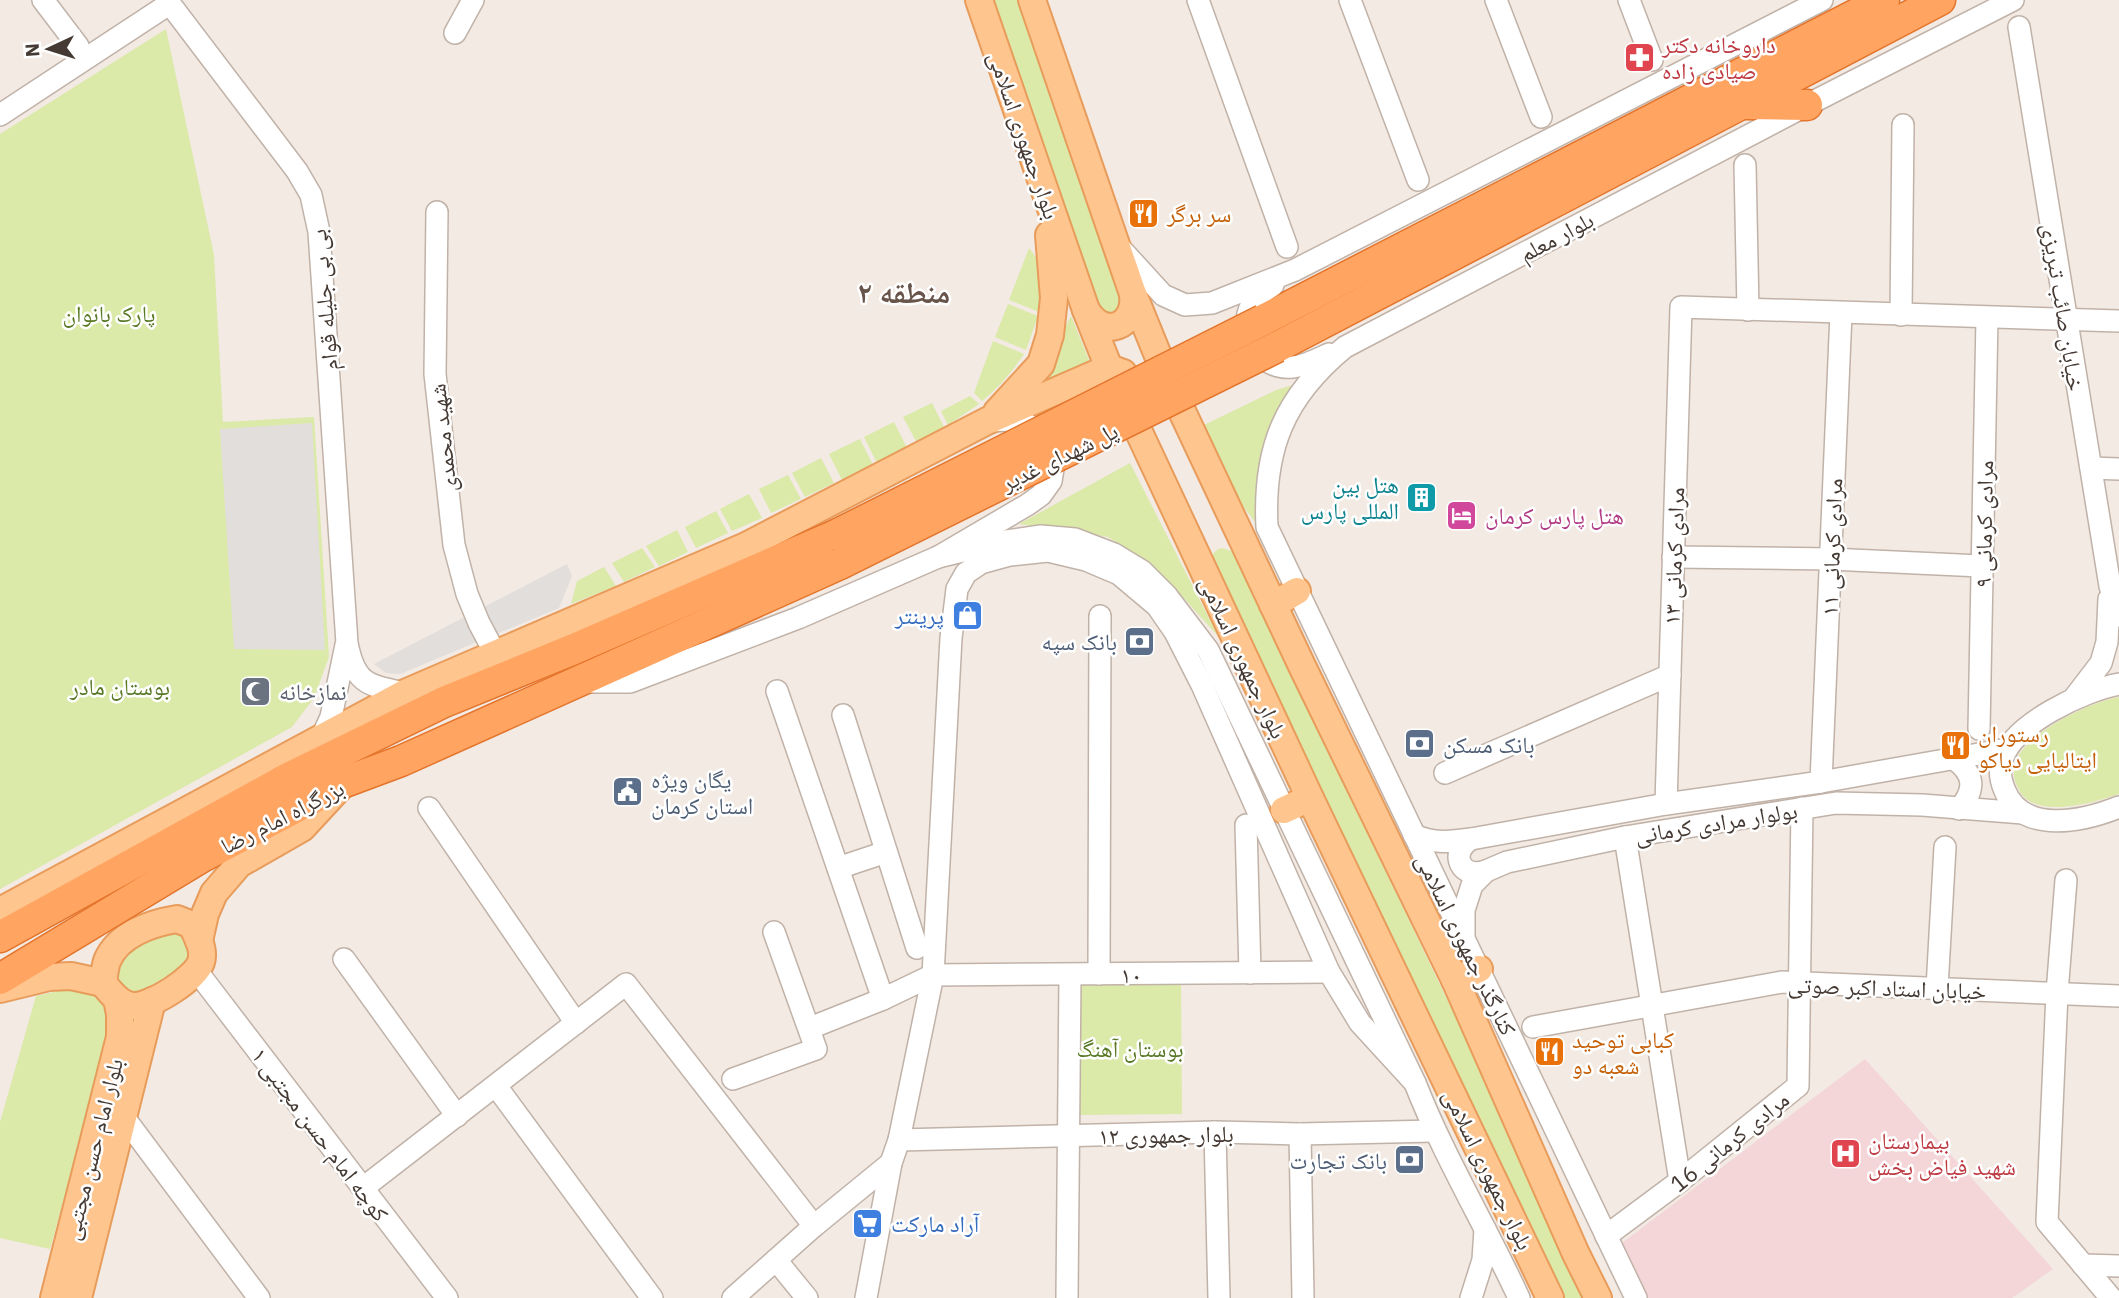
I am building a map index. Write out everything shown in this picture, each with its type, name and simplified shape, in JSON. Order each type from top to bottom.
[{"type":"highway","points":[[1811,11],[1857,0]]},
{"type":"highway","points":[[1811,11],[1884,0]]},
{"type":"highway","name":"بلوار معلم","points":[[1277,347],[1940,0]]},
{"type":"highway","name":"پل شهدای غدیر","points":[[574,649],[836,535],[1263,320],[1811,11]]},
{"type":"highway","points":[[1743,103],[1807,105]]},
{"type":"highway","name":"پل شهدای غدیر","points":[[580,682],[840,564],[1277,347]]},
{"type":"highway","name":"بزرگراه امام رضا","points":[[0,937],[288,778],[444,702],[574,649]]},
{"type":"highway","name":"بزرگراه امام رضا","points":[[0,979],[202,858],[342,783],[401,761],[580,682]]},
{"type":"main road","name":"بلوار جمهوری اسلامی","points":[[979,0],[1086,310],[1109,368],[1310,798],[1550,1298]]},
{"type":"main road","name":"بلوار جمهوری اسلامی","points":[[1032,0],[1133,294],[1172,390],[1455,980],[1598,1298]]},
{"type":"main road","points":[[988,421],[1041,364],[1050,335],[1054,298],[1044,191]]},
{"type":"main road","points":[[1086,310],[1090,319],[1098,325],[1117,326],[1132,313],[1133,294]]},
{"type":"main road","points":[[0,911],[405,693],[746,546],[988,421],[1109,368],[1172,390]]},
{"type":"main road","points":[[1273,605],[1297,591]]},
{"type":"main road","points":[[288,778],[321,739]]},
{"type":"main road","points":[[199,941],[205,914],[214,893],[239,864],[302,828],[342,783]]},
{"type":"main road","points":[[1284,810],[1310,798]]},
{"type":"main road","points":[[0,989],[49,977],[71,976],[110,991],[132,1006],[152,1002],[191,977],[201,963],[202,948],[192,925],[177,919],[157,922],[135,932],[115,948],[107,961],[110,991]]},
{"type":"main road","points":[[1455,980],[1479,969]]},
{"type":"main road","name":"بلوار امام حسن مجتبی","points":[[78,1298],[123,1116],[131,1038],[110,991]]},
{"type":"main road","name":"بلوار امام حسن مجتبی","points":[[54,1298],[131,1038],[152,1002]]},
{"type":"main road","points":[[1539,1274],[1537,1258],[1544,1242],[1560,1243],[1576,1254]]},
{"type":"street","points":[[43,0],[78,46]]},
{"type":"street","points":[[455,33],[473,0]]},
{"type":"street","points":[[1198,0],[1287,247]]},
{"type":"street","points":[[1350,0],[1419,180]]},
{"type":"street","points":[[1496,0],[1541,117]]},
{"type":"street","points":[[1629,0],[1652,60]]},
{"type":"street","name":"بلوار معلم","points":[[1297,591],[1266,527],[1268,473],[1273,448],[1294,402],[1308,382],[1345,347],[2013,0]]},
{"type":"street","points":[[0,115],[168,2]]},
{"type":"street","name":"بی بی جلیله قوام","points":[[168,2],[297,171],[312,195],[319,232],[347,643]]},
{"type":"street","points":[[1115,242],[1163,295],[1185,305],[1212,303],[1296,270],[1811,11]]},
{"type":"street","name":"خیابان صائب تبریزی","points":[[2019,27],[2110,586],[2119,616]]},
{"type":"street","points":[[1900,315],[1903,125]]},
{"type":"street","points":[[1745,165],[1748,310],[2119,321]]},
{"type":"street","name":"شهید محمدی","points":[[437,212],[435,374],[454,545],[467,594],[496,655]]},
{"type":"street","points":[[1296,270],[1256,296],[1248,311],[1246,328],[1251,344],[1261,357],[1268,361],[1292,367],[1345,347]]},
{"type":"street","name":"مرادی کرمانی ۱۳","points":[[1665,804],[1681,307],[1748,310]]},
{"type":"street","name":"مرادی کرمانی ۱۱","points":[[1821,782],[1841,313]]},
{"type":"street","name":"مرادی کرمانی ۹","points":[[1979,729],[1987,318]]},
{"type":"street","points":[[580,682],[630,682],[798,618],[938,557],[1027,505],[1041,495],[1051,481],[1054,463],[1050,446],[1040,432],[1025,423],[988,421]]},
{"type":"street","points":[[2091,468],[2119,469]]},
{"type":"street","points":[[938,557],[999,542],[1041,537],[1075,539],[1114,554],[1142,571],[1167,596],[1208,650],[1415,1083],[1434,1131],[1485,1227],[1516,1296]]},
{"type":"street","points":[[866,1298],[891,1163],[899,1140],[933,975],[951,638],[957,589],[966,573],[981,563],[1010,555],[1048,551],[1086,560],[1119,574],[1157,606],[1175,632],[1202,685],[1329,972],[1360,1023],[1415,1083]]},
{"type":"street","points":[[1673,556],[1982,566]]},
{"type":"street","name":"خیابان صائب تبریزی","points":[[2074,698],[2101,663],[2107,642],[2110,586]]},
{"type":"street","name":"کنارگذر جمهوری اسلامی","points":[[1297,591],[1636,1298]]},
{"type":"street","points":[[1100,616],[1100,975]]},
{"type":"street","points":[[347,643],[350,660],[359,676],[372,686],[405,693]]},
{"type":"street","points":[[321,739],[331,717],[347,643]]},
{"type":"street","points":[[1445,773],[1670,675]]},
{"type":"street","points":[[2023,813],[2010,803],[2003,787],[2001,766],[2007,749],[2033,724],[2074,698],[2119,684]]},
{"type":"street","points":[[776,691],[883,999]]},
{"type":"street","points":[[843,715],[917,948]]},
{"type":"street","name":"بولوار مرادی کرمانی","points":[[1414,835],[1426,841],[1440,843],[1471,839],[1665,804],[1821,782],[2007,749]]},
{"type":"street","points":[[1954,759],[1964,766],[1970,776],[1971,789],[1967,800],[1959,809]]},
{"type":"street","name":"بولوار مرادی کرمانی","points":[[1486,871],[1507,862],[1625,837],[1836,803],[1922,804],[2023,813],[2050,821],[2095,815],[2119,807]]},
{"type":"street","points":[[429,808],[576,1023]]},
{"type":"street","name":"مرادی کرمانی 16","points":[[1606,1236],[1680,1181],[1798,1086],[1802,808]]},
{"type":"street","points":[[1246,825],[1250,973]]},
{"type":"street","points":[[1625,837],[1680,1181]]},
{"type":"street","points":[[1471,839],[1459,851],[1459,860],[1463,868],[1470,873],[1486,871]]},
{"type":"street","points":[[1937,988],[1945,847]]},
{"type":"street","points":[[838,868],[886,852]]},
{"type":"street","points":[[1464,937],[1464,910],[1472,885],[1486,871]]},
{"type":"street","points":[[2066,880],[2057,993],[2047,1222],[2111,1298]]},
{"type":"street","points":[[733,1079],[816,1049],[774,932]]},
{"type":"street","points":[[344,959],[457,1116]]},
{"type":"street","name":"کوچه امام حسن مجتبی ۱","points":[[196,970],[363,1188],[438,1295]]},
{"type":"street","name":"۱۰","points":[[933,975],[1329,972]]},
{"type":"street","points":[[810,1028],[883,999],[933,975]]},
{"type":"street","points":[[1067,1298],[1070,975]]},
{"type":"street","name":"خیابان استاد اکبر صوتی","points":[[1533,1027],[1782,982],[2119,996]]},
{"type":"street","points":[[363,1188],[626,984],[814,1226]]},
{"type":"street","points":[[496,1086],[652,1298]]},
{"type":"street","points":[[123,1116],[259,1298]]},
{"type":"street","name":"بلوار جمهوری ۱۲","points":[[899,1140],[1215,1132],[1300,1134],[1434,1131]]},
{"type":"street","points":[[1215,1132],[1219,1298]]},
{"type":"street","points":[[1300,1134],[1303,1298]]},
{"type":"street","points":[[733,1298],[814,1226],[891,1163]]},
{"type":"street","points":[[1472,1298],[1483,1260],[1485,1227]]},
{"type":"street","points":[[776,1260],[807,1298]]},
{"type":"street","points":[[2083,1265],[2119,1266]]},
{"type":"shaded area","points":[[312,423],[325,650],[234,649],[220,429]]},
{"type":"shaded area","points":[[567,564],[572,576],[559,608],[400,674],[386,673],[374,664]]},
{"type":"shaded area","name":"بیمارستان شهید فیاض بخش","points":[[1865,1059],[2053,1269],[2012,1298],[1643,1298],[1618,1246]]},
{"type":"green space","points":[[993,0],[1018,0],[1120,298],[1120,305],[1114,312],[1104,313],[1098,306]]},
{"type":"green space","points":[[166,29],[214,255],[223,422],[314,417],[329,657],[314,698],[292,727],[0,889],[0,134]]},
{"type":"green space","points":[[1029,248],[1039,261],[1039,312],[1009,300]]},
{"type":"green space","points":[[1008,304],[1038,316],[1026,350],[995,337]]},
{"type":"green space","points":[[1071,316],[1093,370],[1029,396]]},
{"type":"green space","points":[[993,341],[1024,354],[1005,379],[982,401],[974,393]]},
{"type":"green space","points":[[1293,385],[1282,402],[1262,450],[1255,522],[1243,506],[1204,425],[1276,390]]},
{"type":"green space","points":[[970,396],[979,404],[948,425],[941,411]]},
{"type":"green space","points":[[932,403],[944,427],[917,443],[903,417]]},
{"type":"green space","points":[[894,422],[907,448],[877,463],[864,437]]},
{"type":"green space","points":[[860,439],[873,465],[842,480],[829,454]]},
{"type":"green space","points":[[821,458],[834,483],[805,497],[792,473]]},
{"type":"green space","points":[[1130,463],[1218,636],[1161,573],[1108,537],[1019,524]]},
{"type":"green space","points":[[788,475],[801,499],[771,513],[759,489]]},
{"type":"green space","points":[[749,494],[762,518],[732,531],[720,509]]},
{"type":"green space","points":[[716,511],[728,533],[696,548],[685,527]]},
{"type":"green space","points":[[677,530],[688,552],[659,566],[646,546]]},
{"type":"green space","points":[[642,548],[655,567],[624,582],[612,563]]},
{"type":"green space","points":[[1222,548],[1234,555],[1590,1298],[1564,1298],[1213,565],[1213,554]]},
{"type":"green space","points":[[604,567],[616,586],[571,604],[577,581]]},
{"type":"green space","points":[[2119,697],[2119,794],[2094,802],[2063,807],[2035,804],[2024,797],[2017,786],[2014,773],[2016,760],[2023,749],[2061,720],[2092,705]]},
{"type":"green space","points":[[176,931],[183,934],[190,950],[189,958],[178,972],[159,984],[133,994],[115,980],[118,968],[129,951],[144,941]]},
{"type":"green space","name":"بوستان آهنگ","points":[[1181,983],[1182,1114],[1078,1115],[1077,984]]},
{"type":"green space","points":[[82,986],[97,998],[105,1011],[108,1026],[107,1046],[50,1249],[0,1238],[0,1122],[36,996]]},
{"type":"place","name":"داروخانه دکتر صیادی زاده","points":[[1639,57]]},
{"type":"place","name":"سر برگر","points":[[1144,213]]},
{"type":"place","name":"هتل بین المللی پارس","points":[[1422,497]]},
{"type":"place","name":"هتل پارس کرمان","points":[[1462,515]]},
{"type":"place","name":"پرینتر","points":[[967,615]]},
{"type":"place","name":"بانک سپه","points":[[1140,641]]},
{"type":"place","name":"نمازخانه","points":[[256,691]]},
{"type":"place","name":"بانک مسکن","points":[[1420,744]]},
{"type":"place","name":"رستوران ایتالیایی دیاکو","points":[[1955,746]]},
{"type":"place","name":"یگان ویژه استان کرمان","points":[[628,792]]},
{"type":"place","name":"کبابی توحید شعبه دو","points":[[1549,1052]]},
{"type":"place","name":"بیمارستان شهید فیاض بخش","points":[[1845,1153]]},
{"type":"place","name":"بانک تجارت","points":[[1410,1160]]},
{"type":"place","name":"آراد مارکت","points":[[868,1223]]},
{"type":"district","name":"منطقه ۲","points":[[904,291]]},
{"type":"park label","name":"پارک بانوان","points":[[109,313]]},
{"type":"park label","name":"بوستان مادر","points":[[120,686]]}]
